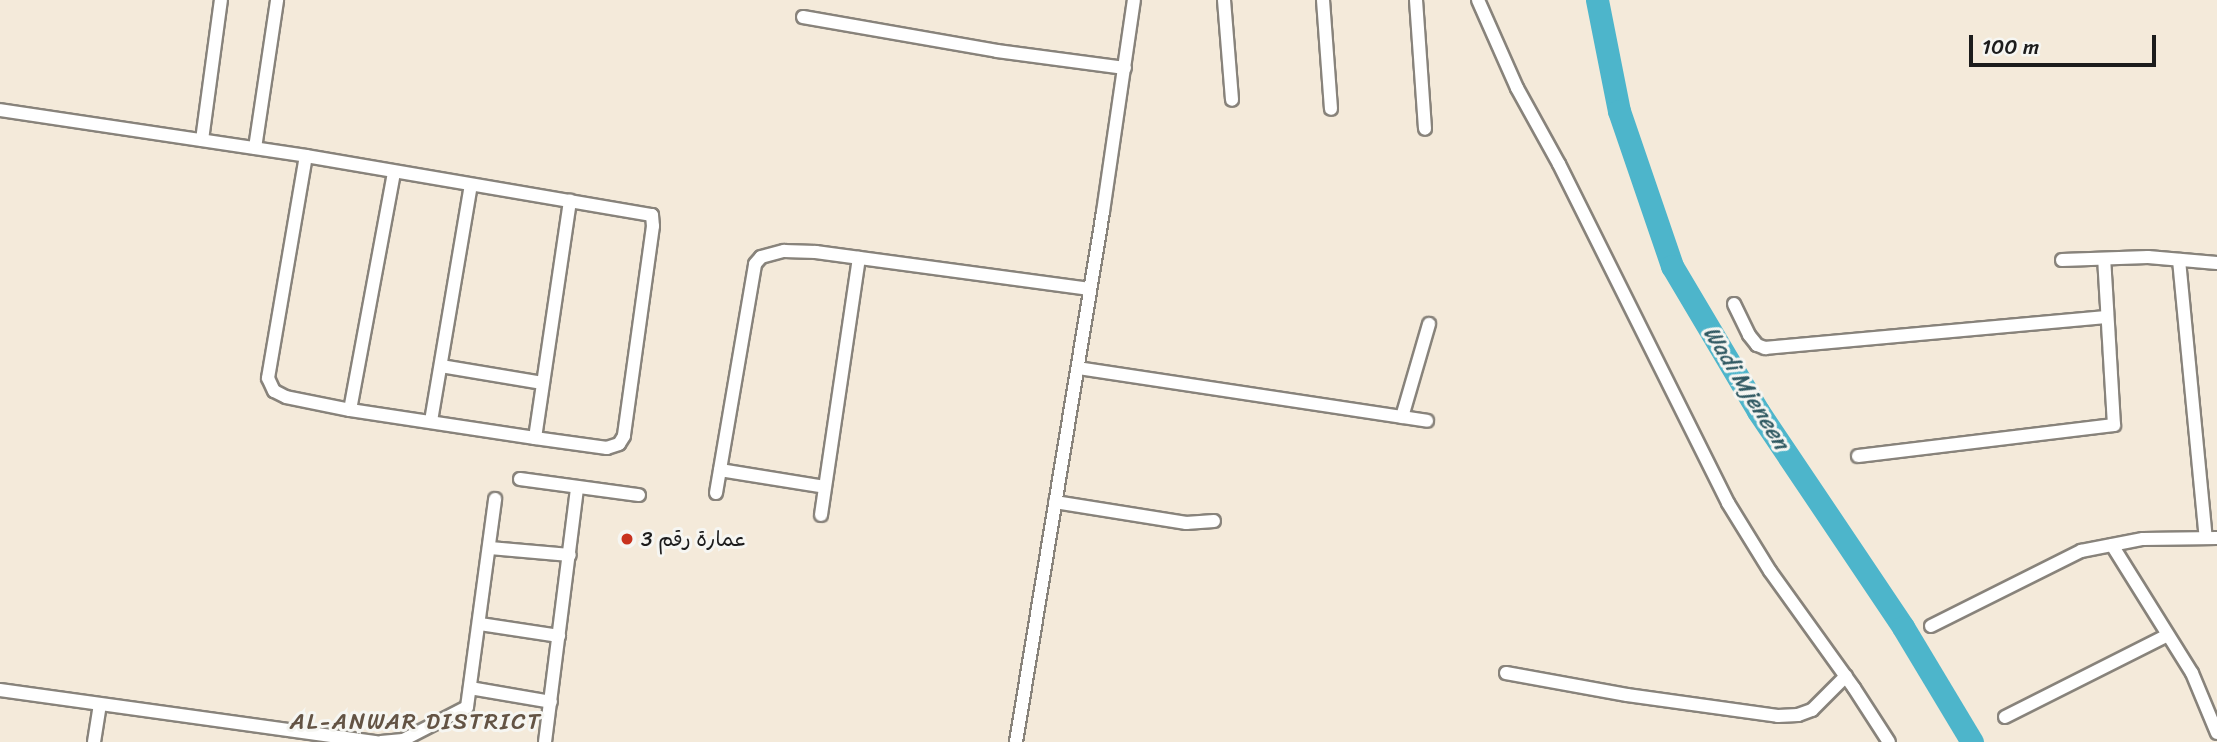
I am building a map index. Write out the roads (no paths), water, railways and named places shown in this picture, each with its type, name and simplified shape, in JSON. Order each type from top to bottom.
[{"type":"street","points":[[202,141],[221,0]]},
{"type":"street","points":[[255,148],[277,0]]},
{"type":"street","points":[[1016,742],[1078,368],[1134,0]]},
{"type":"street","points":[[1224,0],[1232,100]]},
{"type":"street","points":[[1323,0],[1331,109]]},
{"type":"street","points":[[1416,0],[1425,129]]},
{"type":"street","points":[[1478,0],[1517,88],[1559,164],[1728,503],[1770,571],[1846,676],[1889,742]]},
{"type":"street","points":[[803,17],[997,51],[1125,68]]},
{"type":"street","points":[[0,110],[306,156],[652,215],[653,226],[624,436],[619,444],[607,449],[350,410],[286,397],[274,391],[268,378],[306,156]]},
{"type":"street","points":[[350,410],[394,172]]},
{"type":"street","points":[[431,421],[471,185]]},
{"type":"street","points":[[535,438],[570,201]]},
{"type":"street","points":[[716,493],[757,260],[770,254],[795,250],[1090,289]]},
{"type":"street","points":[[821,515],[859,258]]},
{"type":"street","points":[[1858,456],[2114,425],[2104,259]]},
{"type":"street","points":[[2062,260],[2179,260],[2217,263]]},
{"type":"street","points":[[1931,626],[2014,582],[2081,551],[2143,539],[2211,538],[2179,260]]},
{"type":"street","points":[[1734,304],[1753,341],[1765,348],[2106,317]]},
{"type":"street","points":[[1402,417],[1429,324]]},
{"type":"street","points":[[441,366],[543,383]]},
{"type":"street","points":[[1078,368],[1427,421]]},
{"type":"street","points":[[720,470],[825,487]]},
{"type":"street","points":[[520,479],[639,495]]},
{"type":"street","points":[[545,742],[577,487]]},
{"type":"street","points":[[381,742],[403,740],[438,720],[463,712],[467,708],[495,499]]},
{"type":"street","points":[[1055,502],[1186,523],[1214,521]]},
{"type":"street","points":[[2112,545],[2192,673],[2217,733]]},
{"type":"street","points":[[490,548],[570,555]]},
{"type":"street","points":[[480,624],[559,636]]},
{"type":"street","points":[[2005,717],[2168,635]]},
{"type":"street","points":[[1506,673],[1627,695],[1778,716],[1798,715],[1812,710],[1846,676]]},
{"type":"street","points":[[470,688],[551,702]]},
{"type":"street","points":[[0,690],[376,742]]},
{"type":"street","points":[[94,742],[100,705]]},
{"type":"waterway","name":"Wadi Mjeneen","points":[[1597,0],[1619,111],[1672,266],[1758,411],[1903,627],[1972,742]]},
{"type":"place","name":"عمارة رقم 3","points":[[627,539]]},
{"type":"district","name":"AL-ANWAR DISTRICT","points":[[416,722]]}]
